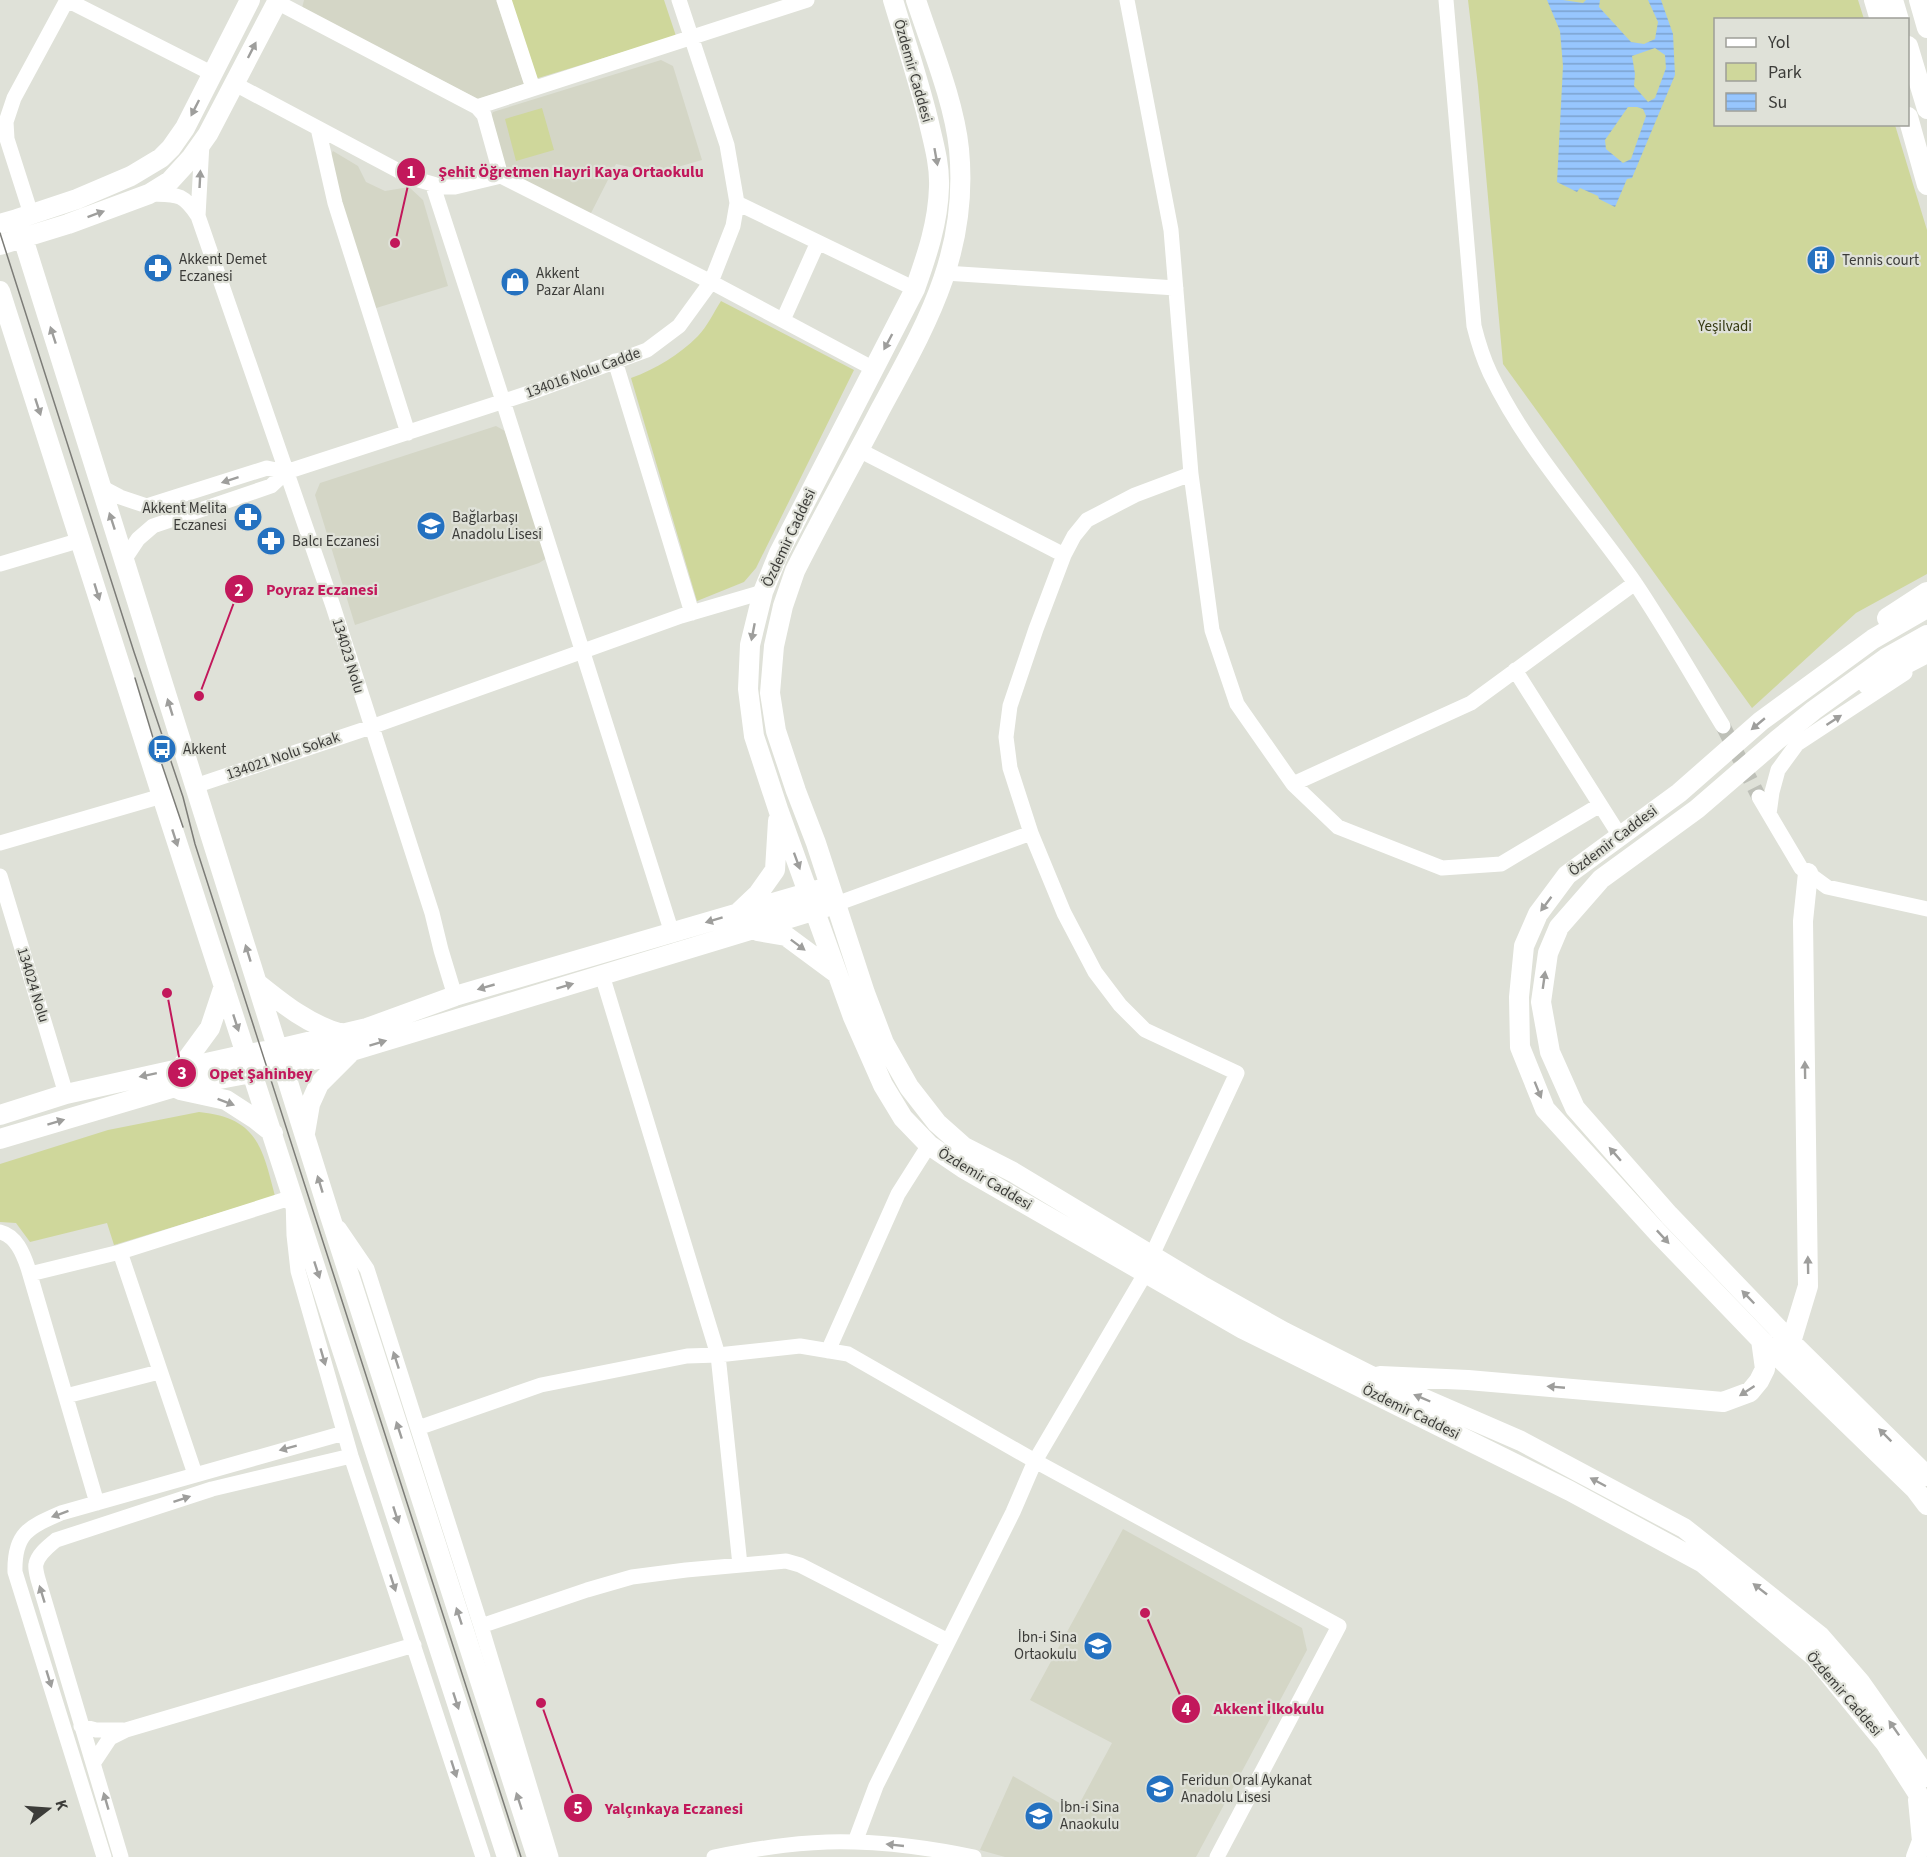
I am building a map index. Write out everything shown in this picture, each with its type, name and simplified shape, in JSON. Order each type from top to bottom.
[{"type":"main road","points":[[0,245],[18,223],[131,176],[161,158],[185,128],[250,0]]},
{"type":"main road","name":"Özdemir Caddesi","points":[[892,0],[917,78],[938,162],[939,184],[934,229],[929,251],[915,289],[784,542],[763,592],[750,645],[748,688],[754,736],[779,812],[836,973],[883,1085],[903,1118],[929,1145],[963,1168],[1369,1375],[1521,1441],[1684,1528],[1820,1636],[1860,1682],[1922,1784],[1927,1813]]},
{"type":"main road","name":"Özdemir Caddesi","points":[[916,0],[950,106],[958,147],[961,181],[960,213],[954,242],[929,320],[795,571],[783,606],[774,646],[770,693],[780,741],[796,791],[884,1043],[909,1087],[937,1123],[964,1147],[1013,1172],[1242,1329],[1570,1491],[1703,1563],[1814,1656],[1922,1784]]},
{"type":"main road","points":[[1874,0],[1879,18]]},
{"type":"main road","points":[[1893,0],[1898,18]]},
{"type":"main road","points":[[1919,0],[1927,28]]},
{"type":"main road","points":[[37,284],[38,260],[50,237],[68,224],[149,194],[170,181],[191,158],[235,84],[277,1]]},
{"type":"main road","points":[[1909,49],[1927,109]]},
{"type":"main road","points":[[1909,121],[1927,185]]},
{"type":"main road","points":[[18,223],[68,224]]},
{"type":"main road","points":[[18,223],[330,1216],[537,1857]]},
{"type":"main road","points":[[0,291],[507,1857]]},
{"type":"main road","points":[[1791,699],[1829,657],[1927,592]]},
{"type":"main road","name":"Özdemir Caddesi","points":[[1927,608],[1873,639],[1791,699],[1679,792],[1567,875],[1538,914],[1524,946],[1519,997],[1520,1047],[1545,1109],[1761,1340],[1915,1489],[1927,1505]]},
{"type":"main road","name":"Özdemir Caddesi","points":[[1927,635],[1886,658],[1814,710],[1697,809],[1601,879],[1559,927],[1548,953],[1541,1002],[1550,1052],[1575,1107],[1669,1215],[1791,1342],[1927,1476]]},
{"type":"main road","points":[[1814,710],[1927,654]]},
{"type":"main road","points":[[740,912],[758,894],[776,870],[779,812]]},
{"type":"main road","points":[[1791,1342],[1808,1286],[1803,921],[1808,873]]},
{"type":"main road","points":[[0,1115],[66,1094],[180,1069],[280,1058],[602,975],[754,930],[811,902],[833,895]]},
{"type":"main road","points":[[305,1135],[310,1104],[319,1084],[347,1042],[367,1028],[455,996],[740,912],[811,902]]},
{"type":"main road","points":[[754,930],[786,936],[836,973]]},
{"type":"main road","points":[[257,983],[285,1006],[347,1042]]},
{"type":"main road","points":[[180,1069],[210,1028],[224,986]]},
{"type":"main road","points":[[0,1139],[249,1063]]},
{"type":"main road","points":[[172,1088],[226,1100],[254,1118],[273,1134]]},
{"type":"main road","points":[[1369,1375],[1468,1380],[1723,1402],[1750,1392],[1759,1381],[1765,1369],[1761,1340]]},
{"type":"main road","points":[[1916,1857],[1922,1841],[1922,1784]]},
{"type":"street","points":[[18,223],[6,122],[14,98],[67,0],[213,74]]},
{"type":"street","points":[[504,0],[533,88]]},
{"type":"street","name":"134016 Nolu Cadde","points":[[286,472],[504,401],[647,350],[680,326],[711,282],[733,226],[737,203],[727,145],[679,0]]},
{"type":"street","points":[[477,108],[807,0]]},
{"type":"street","points":[[1127,0],[1171,230],[1191,474],[1212,630],[1237,705],[1293,784],[1338,827],[1442,868],[1501,864],[1600,805]]},
{"type":"street","points":[[1446,0],[1474,326],[1489,371],[1532,446],[1635,583],[1723,726]]},
{"type":"street","points":[[277,1],[477,108],[484,115],[501,176]]},
{"type":"street","points":[[235,84],[412,178],[433,186],[455,187],[501,176],[711,282],[874,369]]},
{"type":"street","points":[[318,128],[335,203],[408,433]]},
{"type":"street","points":[[198,216],[202,143]]},
{"type":"street","points":[[433,186],[504,401],[672,933]]},
{"type":"street","points":[[149,194],[179,196],[188,200],[198,216]]},
{"type":"street","points":[[737,203],[915,289]]},
{"type":"street","name":"134023 Nolu","points":[[198,216],[333,606],[432,914],[455,996]]},
{"type":"street","points":[[783,320],[818,242]]},
{"type":"street","points":[[945,273],[1176,288]]},
{"type":"street","points":[[615,361],[692,613]]},
{"type":"street","points":[[859,450],[1064,555]]},
{"type":"street","points":[[101,487],[120,498],[147,506],[267,468],[286,472]]},
{"type":"street","points":[[124,560],[138,539],[153,525],[271,486],[286,472]]},
{"type":"street","points":[[855,1842],[876,1786],[1013,1512],[1035,1461],[1148,1264],[1237,1073],[1145,1030],[1120,1005],[1095,972],[1064,913],[1031,833],[1010,768],[1006,737],[1010,706],[1036,629],[1064,555],[1074,536],[1087,520],[1135,495],[1191,474]]},
{"type":"street","points":[[0,564],[81,540]]},
{"type":"street","points":[[1293,784],[1471,703],[1635,583]]},
{"type":"street","name":"134021 Nolu Sokak","points":[[195,786],[582,650],[763,592]]},
{"type":"street","points":[[1769,814],[1778,770],[1797,744],[1927,659]]},
{"type":"street","points":[[1515,670],[1620,836]]},
{"type":"street","points":[[0,843],[162,796]]},
{"type":"street","points":[[1759,797],[1801,868],[1827,887],[1927,909]]},
{"type":"street","points":[[833,895],[1031,833]]},
{"type":"street","name":"134024 Nolu","points":[[0,876],[66,1094]]},
{"type":"street","points":[[602,975],[718,1355],[740,1565]]},
{"type":"street","points":[[828,1351],[898,1194],[929,1145]]},
{"type":"street","points":[[30,1274],[120,1252],[293,1197],[298,1271],[344,1433],[483,1857]]},
{"type":"street","points":[[330,1216],[367,1269],[481,1626],[551,1857]]},
{"type":"street","points":[[0,1232],[8,1234],[23,1253],[97,1503]]},
{"type":"street","points":[[120,1252],[195,1474]]},
{"type":"street","points":[[418,1428],[541,1386],[687,1356],[800,1346],[848,1354],[1035,1461],[1339,1626],[1217,1857]]},
{"type":"street","points":[[66,1396],[159,1372]]},
{"type":"street","points":[[104,1857],[15,1572],[7,1557],[25,1532],[39,1522],[61,1513],[344,1433]]},
{"type":"street","points":[[326,1438],[332,1460]]},
{"type":"street","points":[[122,1857],[81,1726],[38,1579],[36,1564],[46,1547],[56,1540],[212,1490],[351,1456]]},
{"type":"street","points":[[481,1626],[632,1577],[786,1562],[800,1565],[948,1641]]},
{"type":"street","points":[[94,1762],[110,1738],[126,1730],[414,1645]]},
{"type":"street","points":[[81,1726],[96,1730],[126,1730]]},
{"type":"street","points":[[714,1857],[788,1845],[855,1842],[918,1848],[974,1857]]},
{"type":"shaded area","points":[[304,0],[496,0],[524,84],[478,99],[302,8]]},
{"type":"shaded area","points":[[661,60],[673,66],[702,160],[657,173],[616,164],[589,217],[504,174],[488,122],[493,112]]},
{"type":"shaded area","points":[[333,151],[358,166],[366,182],[385,191],[409,187],[423,200],[448,286],[373,309],[329,158]]},
{"type":"shaded area","name":"Bağlarbaşı Anadolu Lisesi","points":[[496,426],[505,431],[547,558],[539,563],[355,625],[315,495],[320,483]]},
{"type":"shaded area","points":[[1123,1529],[1302,1628],[1307,1650],[1196,1857],[1005,1857],[980,1850],[1013,1776],[1075,1812],[1112,1743],[1030,1700]]},
{"type":"green space","points":[[510,0],[664,0],[676,36],[535,79]]},
{"type":"green space","name":"Yeşilvadi","points":[[1468,0],[1858,0],[1864,18],[1714,18],[1714,126],[1895,126],[1927,230],[1927,574],[1856,613],[1752,708],[1503,364]]},
{"type":"green space","points":[[542,108],[554,150],[516,161],[505,119]]},
{"type":"green space","points":[[721,301],[854,370],[756,568],[744,582],[697,601],[631,378],[667,361],[691,343],[704,328]]},
{"type":"green space","points":[[199,1112],[218,1115],[245,1128],[261,1149],[275,1196],[114,1245],[107,1223],[30,1242],[16,1223],[0,1222],[0,1164],[108,1130]]},
{"type":"water","points":[[1547,0],[1583,3],[1586,0],[1600,0],[1599,7],[1631,42],[1644,44],[1655,39],[1658,22],[1648,0],[1661,0],[1673,34],[1675,75],[1632,178],[1627,179],[1615,207],[1580,188],[1577,192],[1557,182],[1563,66],[1560,31]],"holes":[[[1655,48],[1665,55],[1666,68],[1655,98],[1648,102],[1634,86],[1632,56]],[[1628,107],[1643,109],[1646,116],[1631,159],[1623,163],[1606,149],[1605,140]]]},
{"type":"tunnel","points":[[1723,726],[1759,797]]},
{"type":"tram line","points":[[0,233],[134,652],[183,797],[195,844],[521,1857]]},
{"type":"tram line","points":[[135,678],[183,827]]},
{"type":"place","name":"Şehit Öğretmen Hayri Kaya Ortaokulu","points":[[395,243]]},
{"type":"place","name":"Tennis court","points":[[1821,260]]},
{"type":"place","name":"Akkent Demet Eczanesi","points":[[158,268]]},
{"type":"place","name":"Akkent Pazar Alanı","points":[[515,282]]},
{"type":"place","name":"Akkent Melita Eczanesi","points":[[248,517]]},
{"type":"place","name":"Bağlarbaşı Anadolu Lisesi","points":[[431,526]]},
{"type":"place","name":"Balcı Eczanesi","points":[[271,541]]},
{"type":"place","name":"Poyraz Eczanesi","points":[[199,696]]},
{"type":"place","name":"Akkent","points":[[162,749]]},
{"type":"place","name":"Opet Şahinbey","points":[[167,993]]},
{"type":"place","name":"Akkent İlkokulu","points":[[1145,1613]]},
{"type":"place","name":"İbn-i Sina Ortaokulu","points":[[1098,1646]]},
{"type":"place","name":"Yalçınkaya Eczanesi","points":[[541,1703]]},
{"type":"place","name":"Feridun Oral Aykanat Anadolu Lisesi","points":[[1160,1789]]},
{"type":"place","name":"İbn-i Sina Anaokulu","points":[[1039,1816]]}]
